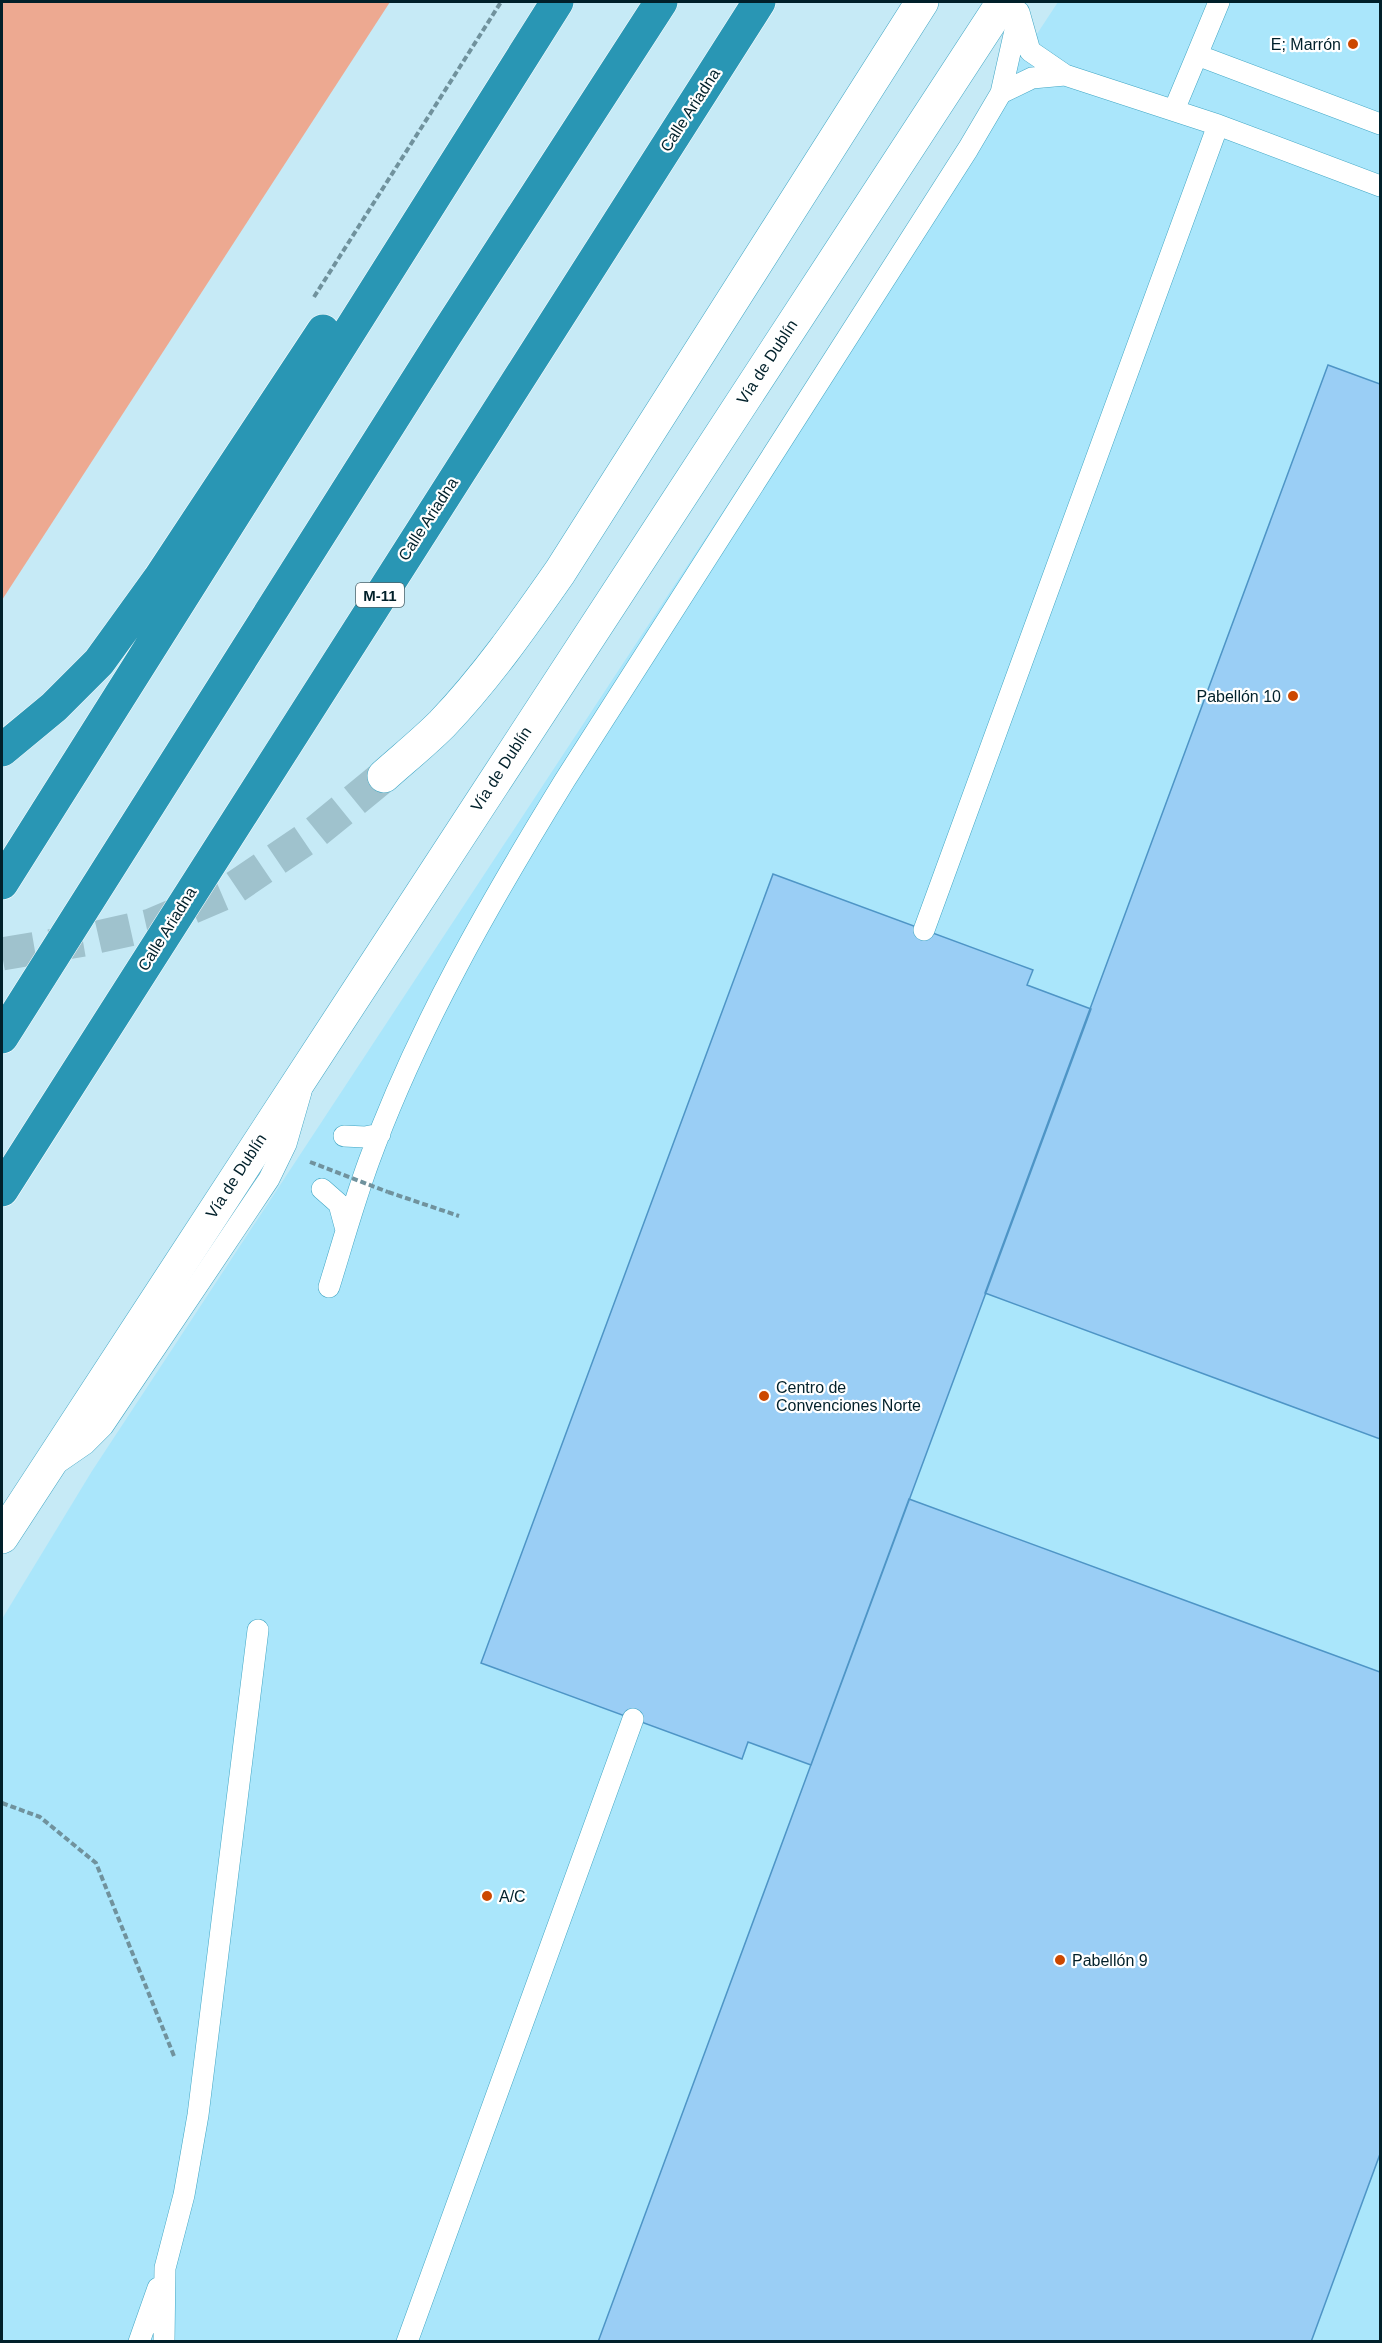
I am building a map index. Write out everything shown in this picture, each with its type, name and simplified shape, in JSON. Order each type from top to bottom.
[{"type":"highway","points":[[2,883],[557,2]]},
{"type":"highway","points":[[2,1037],[445,336],[661,2]]},
{"type":"highway","name":"Calle Ariadna","points":[[2,1190],[759,2]]},
{"type":"highway","points":[[2,750],[54,707],[99,662],[159,579],[329,322],[438,190]]},
{"type":"street","points":[[384,776],[441,724],[480,680],[509,645],[560,572],[922,2]]},
{"type":"street","name":"Vía de Dublín","points":[[2,1537],[306,1068],[1014,5]]},
{"type":"lane","points":[[1174,110],[1219,2]]},
{"type":"lane","points":[[1014,5],[1030,51],[1065,75],[1174,110],[1380,186]]},
{"type":"lane","points":[[329,1287],[380,1134],[447,985],[504,880],[577,760],[968,149],[1001,93],[1014,5]]},
{"type":"lane","points":[[1197,55],[1380,124]]},
{"type":"lane","points":[[1001,93],[1032,78],[1065,75]]},
{"type":"lane","points":[[924,930],[1218,126]]},
{"type":"lane","points":[[344,1136],[365,1137],[380,1134]]},
{"type":"lane","points":[[322,1189],[339,1204],[346,1231]]},
{"type":"lane","points":[[139,2342],[165,2268],[184,2195],[198,2115],[258,1630]]},
{"type":"lane","points":[[407,2342],[633,1719]]},
{"type":"lane","points":[[164,2342],[165,2268]]},
{"type":"path","points":[[310,1162],[459,1216]]},
{"type":"path","points":[[2,1803],[40,1817],[96,1863],[176,2060]]},
{"type":"shaded area","points":[[2,2],[390,2],[2,600]]},
{"type":"shaded area","points":[[1058,2],[1380,2],[1380,2341],[2,2341],[2,1619],[92,1471]]},
{"type":"building","name":"Pabellón 10","points":[[1328,365],[1380,384],[1380,1439],[985,1293]]},
{"type":"building","name":"Centro de Convenciones Norte","points":[[773,874],[1033,970],[1027,985],[1091,1009],[811,1765],[748,1742],[742,1759],[481,1663]]},
{"type":"building","name":"Pabellón 9","points":[[909,1499],[1380,1672],[1380,2154],[1311,2342],[598,2342]]},
{"type":"tunnel","points":[[2,954],[84,940],[151,925],[228,892],[312,835],[384,776]]},
{"type":"place","name":"E; Marrón","points":[[1353,44]]},
{"type":"place","name":"Pabellón 10","points":[[1293,696]]},
{"type":"place","name":"Centro de Convenciones Norte","points":[[764,1396]]},
{"type":"place","name":"A/C","points":[[487,1896]]},
{"type":"place","name":"Pabellón 9","points":[[1060,1960]]}]
